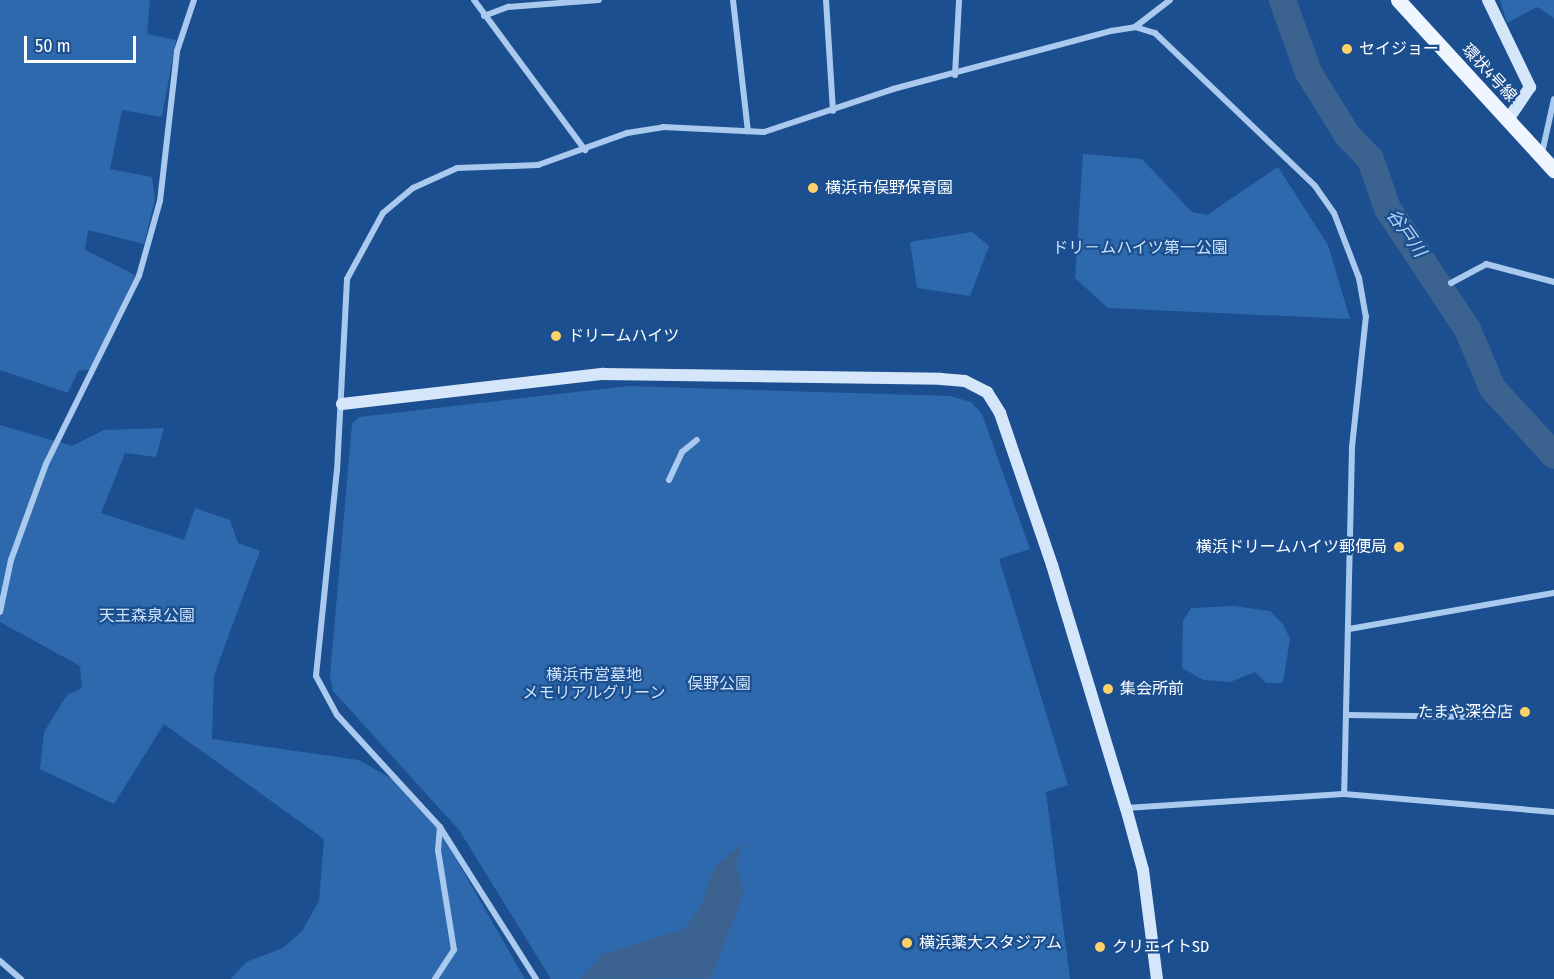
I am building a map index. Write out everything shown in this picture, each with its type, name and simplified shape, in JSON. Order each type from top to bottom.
[{"type":"main road","name":"環状4号線","points":[[1398,0],[1554,170]]},
{"type":"street","points":[[0,612],[11,560],[46,464],[139,276],[160,201],[177,51],[194,0]]},
{"type":"street","points":[[474,0],[585,150]]},
{"type":"street","points":[[484,16],[508,7],[599,0]]},
{"type":"street","points":[[733,0],[747,131]]},
{"type":"street","points":[[826,0],[833,111]]},
{"type":"street","points":[[955,75],[959,0]]},
{"type":"street","points":[[536,979],[440,827],[337,715],[316,676],[342,404],[347,279],[383,213],[413,188],[457,168],[538,165],[627,133],[663,127],[764,132],[955,75],[1135,27],[1170,0]]},
{"type":"street","points":[[1488,0],[1530,87],[1508,120]]},
{"type":"street","points":[[1135,27],[1155,33],[1175,49],[1315,186],[1334,213],[1359,278],[1366,316],[1356,376],[1344,794]]},
{"type":"street","points":[[1541,156],[1554,99]]},
{"type":"street","points":[[1451,283],[1486,264],[1554,282]]},
{"type":"street","points":[[342,404],[603,374],[965,381],[987,392],[1000,413],[1126,808],[1143,870],[1157,979]]},
{"type":"street","points":[[669,480],[682,452],[697,440]]},
{"type":"street","points":[[1349,629],[1554,593]]},
{"type":"street","points":[[1347,715],[1482,717]]},
{"type":"street","points":[[1126,808],[1344,794],[1554,812]]},
{"type":"street","points":[[435,979],[454,950],[438,850],[440,827]]},
{"type":"street","points":[[0,961],[21,979]]},
{"type":"green space","points":[[0,0],[150,0],[147,34],[176,40],[162,117],[122,110],[110,169],[152,177],[155,199],[144,244],[88,230],[85,250],[135,275],[91,369],[78,371],[68,393],[0,370]]},
{"type":"green space","points":[[1500,0],[1554,0],[1554,18],[1537,7],[1507,23]]},
{"type":"green space","name":"ドリ－ムハイツ第一公園","points":[[1083,154],[1142,159],[1192,212],[1207,215],[1278,167],[1328,245],[1350,319],[1108,308],[1075,278]]},
{"type":"green space","points":[[972,232],[989,246],[970,296],[917,288],[910,242]]},
{"type":"green space","name":"俣野公園","points":[[628,386],[950,396],[971,402],[982,414],[1030,549],[999,559],[1068,785],[1046,792],[1070,979],[551,979],[459,830],[333,691],[330,676],[352,424],[359,417]]},
{"type":"green space","name":"天王森泉公園","points":[[0,425],[72,446],[104,430],[164,428],[156,457],[125,453],[101,513],[184,540],[195,508],[230,520],[238,543],[260,551],[214,675],[212,739],[359,760],[397,782],[436,824],[525,979],[231,979],[246,962],[283,948],[302,931],[319,901],[324,839],[164,724],[114,804],[40,769],[44,732],[67,695],[82,688],[80,666],[0,622]]},
{"type":"green space","points":[[1234,606],[1270,611],[1283,624],[1290,639],[1283,683],[1266,683],[1255,672],[1230,682],[1204,680],[1182,668],[1183,621],[1191,608]]},
{"type":"shaded area","points":[[744,842],[736,864],[744,892],[711,978],[580,979],[603,954],[685,929],[701,905],[714,868]]},
{"type":"waterway","name":"谷戸川","points":[[1282,0],[1308,72],[1347,135],[1370,159],[1387,208],[1467,329],[1492,388],[1554,455]]},
{"type":"place","name":"セイジョー","points":[[1347,49]]},
{"type":"place","name":"横浜市俣野保育園","points":[[813,188]]},
{"type":"place","name":"ドリームハイツ","points":[[556,336]]},
{"type":"place","name":"横浜ドリームハイツ郵便局","points":[[1399,547]]},
{"type":"place","name":"集会所前","points":[[1108,689]]},
{"type":"place","name":"たまや深谷店","points":[[1525,712]]},
{"type":"place","name":"横浜薬大スタジアム","points":[[907,943]]},
{"type":"place","name":"クリエイトSD","points":[[1100,947]]},
{"type":"park label","name":"横浜市営墓地 メモリアルグリーン","points":[[594,684]]}]
